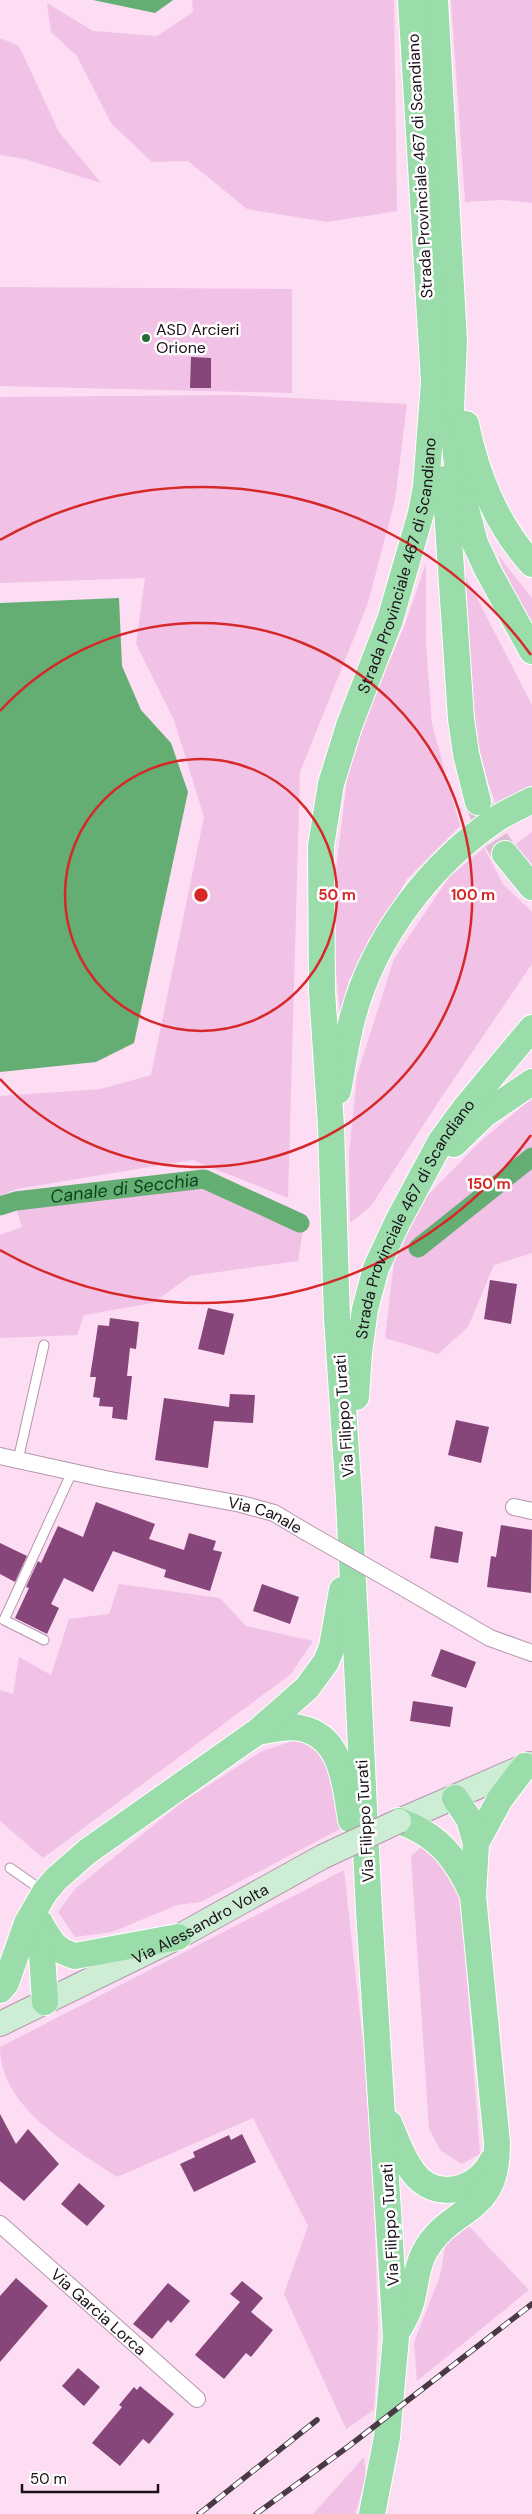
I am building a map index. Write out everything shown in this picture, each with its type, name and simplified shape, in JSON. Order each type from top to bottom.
[{"type":"main road","name":"Strada Provinciale 467 di Scandiano","points":[[411,0],[442,339],[459,482],[466,514],[487,570],[532,651]]},
{"type":"main road","name":"Strada Provinciale 467 di Scandiano","points":[[331,1126],[322,991],[321,846],[331,784],[349,726],[390,620],[421,513],[429,458],[434,382],[442,339],[434,0]]},
{"type":"main road","points":[[442,339],[461,399],[475,460],[498,513],[532,564]]},
{"type":"main road","points":[[434,382],[442,443],[461,719],[468,762],[478,802]]},
{"type":"main road","points":[[331,1126],[353,1015],[375,958],[400,917],[432,875],[468,840],[500,817],[532,800]]},
{"type":"main road","points":[[505,854],[532,887]]},
{"type":"main road","name":"Strada Provinciale 467 di Scandiano","points":[[349,1497],[359,1352],[365,1309],[376,1268],[402,1213],[424,1176],[441,1141],[466,1107],[532,1028]]},
{"type":"main road","points":[[424,1176],[485,1114],[532,1082]]},
{"type":"main road","name":"Via Filippo Turati","points":[[331,1126],[337,1318],[349,1497],[368,1890],[396,2337],[387,2437],[372,2514]]},
{"type":"main road","points":[[0,1990],[6,1984],[27,1923],[45,1892],[56,1879],[88,1851],[257,1732],[307,1688],[326,1662],[332,1647],[347,1554],[349,1497]]},
{"type":"main road","points":[[257,1732],[299,1728],[310,1731],[329,1743],[342,1772],[358,1854],[368,1890]]},
{"type":"main road","points":[[399,1821],[529,1764]]},
{"type":"main road","points":[[476,1843],[500,1799],[529,1764]]},
{"type":"main road","points":[[396,2337],[410,2305],[423,2254],[436,2234],[478,2203],[489,2189],[497,2169],[498,2150],[473,1896],[476,1843],[469,1819],[455,1798]]},
{"type":"main road","points":[[455,1798],[455,1836],[460,1868]]},
{"type":"main road","points":[[399,1821],[417,1828],[446,1850],[460,1868],[473,1896]]},
{"type":"main road","name":"Via Alessandro Volta","points":[[0,2024],[178,1937],[322,1857],[399,1821]]},
{"type":"main road","points":[[45,1892],[40,1923],[45,2002]]},
{"type":"main road","points":[[40,1923],[60,1952],[75,1956],[178,1937]]},
{"type":"main road","points":[[22,1941],[24,1964],[29,1980],[45,2002]]},
{"type":"main road","points":[[383,2108],[412,2171],[423,2182],[455,2190],[471,2186],[488,2169],[498,2150]]},
{"type":"street","name":"Via Canale","points":[[0,1456],[72,1472],[240,1504],[274,1514],[466,1625],[527,1651]]},
{"type":"street","points":[[514,1507],[532,1511]]},
{"type":"street","points":[[527,1651],[532,1666]]},
{"type":"street","name":"Via Garcia Lorca","points":[[0,2224],[197,2399]]},
{"type":"lane","points":[[18,1460],[44,1345]]},
{"type":"lane","points":[[44,1640],[4,1620],[72,1472]]},
{"type":"lane","points":[[10,1868],[45,1892]]},
{"type":"shaded area","points":[[93,0],[173,0],[155,13]]},
{"type":"shaded area","points":[[192,0],[394,0],[397,211],[327,222],[247,209],[188,161],[152,162],[111,123],[77,56],[51,32],[47,3],[93,31],[157,36],[193,12]]},
{"type":"shaded area","points":[[451,0],[532,0],[532,203],[503,200],[465,202]]},
{"type":"shaded area","points":[[0,38],[19,46],[59,132],[101,183],[25,159],[0,155]]},
{"type":"shaded area","name":"ASD Arcieri Orione","points":[[0,287],[292,289],[292,393],[0,386]]},
{"type":"shaded area","points":[[234,395],[407,404],[395,500],[368,603],[300,772],[288,1198],[192,1160],[16,1189],[0,1196],[0,1096],[101,1089],[151,1075],[204,817],[174,720],[136,644],[145,578],[0,583],[0,397]]},
{"type":"shaded area","points":[[498,555],[532,598],[532,627],[511,591]]},
{"type":"shaded area","points":[[426,563],[426,644],[432,724],[460,826],[407,879],[349,980],[340,1015],[333,939],[337,861],[348,772],[371,705],[406,622]]},
{"type":"shaded area","points":[[462,569],[532,705],[532,785],[496,804],[486,776],[474,718],[470,688]]},
{"type":"shaded area","points":[[119,598],[122,666],[141,710],[171,743],[188,792],[134,1043],[96,1062],[0,1072],[0,603]]},
{"type":"shaded area","points":[[532,832],[532,867],[512,847]]},
{"type":"shaded area","points":[[484,848],[503,884],[532,912],[532,964],[439,1101],[371,1206],[350,1223],[349,1154],[357,1075],[394,959],[449,877]]},
{"type":"shaded area","points":[[532,1098],[532,1253],[494,1265],[468,1327],[438,1354],[385,1338],[394,1262],[422,1201],[481,1141]]},
{"type":"shaded area","points":[[204,1185],[303,1229],[298,1261],[190,1276],[153,1303],[84,1315],[77,1335],[0,1338],[0,1235],[22,1227],[16,1208]]},
{"type":"shaded area","points":[[119,1584],[220,1598],[246,1626],[313,1641],[291,1674],[43,1858],[0,1821],[0,1690],[13,1694],[19,1657],[51,1675],[69,1619],[109,1614]]},
{"type":"shaded area","points":[[299,1739],[321,1752],[332,1771],[340,1829],[201,1902],[177,1905],[112,1932],[75,1937],[58,1912],[75,1889],[181,1803],[262,1751]]},
{"type":"shaded area","points":[[426,1843],[460,1886],[480,2154],[462,2164],[441,2151],[429,2129],[411,1856]]},
{"type":"shaded area","points":[[344,1870],[362,2034],[370,2075],[378,2329],[374,2410],[346,2429],[284,2294],[308,2226],[253,2118],[117,2177],[60,2139],[25,2107],[12,2089],[3,2069],[0,2047]]},
{"type":"shaded area","points":[[465,2222],[529,2290],[417,2381],[414,2342],[440,2276],[446,2242]]},
{"type":"shaded area","points":[[364,2457],[366,2476],[355,2514],[313,2514]]},
{"type":"building","points":[[191,357],[211,358],[211,388],[190,388]]},
{"type":"building","points":[[490,1280],[517,1284],[511,1324],[484,1319]]},
{"type":"building","points":[[208,1308],[234,1314],[224,1355],[198,1349]]},
{"type":"building","points":[[110,1318],[139,1322],[136,1349],[130,1348],[127,1376],[132,1376],[127,1420],[112,1418],[113,1407],[99,1406],[100,1398],[93,1397],[96,1377],[90,1377],[98,1325],[109,1326]]},
{"type":"building","points":[[230,1394],[255,1395],[253,1423],[214,1421],[208,1468],[155,1460],[164,1398],[229,1407]]},
{"type":"building","points":[[456,1420],[489,1427],[481,1463],[448,1455]]},
{"type":"building","points":[[96,1502],[155,1524],[149,1539],[184,1550],[189,1533],[216,1541],[213,1550],[222,1552],[210,1591],[164,1577],[166,1570],[113,1551],[93,1592],[64,1578],[51,1604],[59,1608],[47,1634],[15,1618],[29,1588],[26,1587],[38,1561],[41,1563],[58,1526],[83,1537]]},
{"type":"building","points":[[501,1525],[532,1530],[531,1593],[487,1587],[491,1556],[496,1557]]},
{"type":"building","points":[[435,1526],[463,1532],[458,1563],[430,1558]]},
{"type":"building","points":[[0,1543],[27,1556],[15,1582],[0,1574]]},
{"type":"building","points":[[262,1584],[299,1597],[290,1624],[253,1611]]},
{"type":"building","points":[[441,1649],[476,1662],[466,1688],[431,1676]]},
{"type":"building","points":[[413,1701],[453,1707],[450,1727],[410,1721]]},
{"type":"building","points":[[0,2114],[16,2144],[28,2129],[59,2164],[24,2201],[0,2181]]},
{"type":"building","points":[[242,2134],[256,2162],[194,2192],[180,2164],[195,2157],[193,2152],[229,2135],[231,2140]]},
{"type":"building","points":[[79,2183],[105,2206],[87,2226],[61,2204]]},
{"type":"building","points":[[16,2278],[48,2306],[0,2362],[0,2296]]},
{"type":"building","points":[[242,2281],[263,2298],[251,2312],[273,2330],[251,2357],[246,2353],[224,2379],[195,2355],[240,2302],[230,2294]]},
{"type":"building","points":[[168,2283],[190,2301],[171,2323],[168,2320],[152,2339],[133,2324]]},
{"type":"building","points":[[78,2368],[100,2387],[84,2406],[62,2386]]},
{"type":"building","points":[[140,2386],[174,2414],[149,2444],[143,2439],[120,2466],[92,2443],[122,2407],[119,2405],[134,2387],[137,2390]]},
{"type":"waterway","name":"Canale di Secchia","points":[[418,1248],[532,1157]]},
{"type":"waterway","name":"Canale di Secchia","points":[[0,1206],[16,1201],[204,1179],[300,1223]]},
{"type":"tunnel","points":[[479,805],[489,829],[505,854]]},
{"type":"railway","points":[[256,2514],[349,2446],[532,2304]]},
{"type":"railway","points":[[199,2514],[317,2420]]},
{"type":"place","name":"ASD Arcieri Orione","points":[[146,338]]}]
